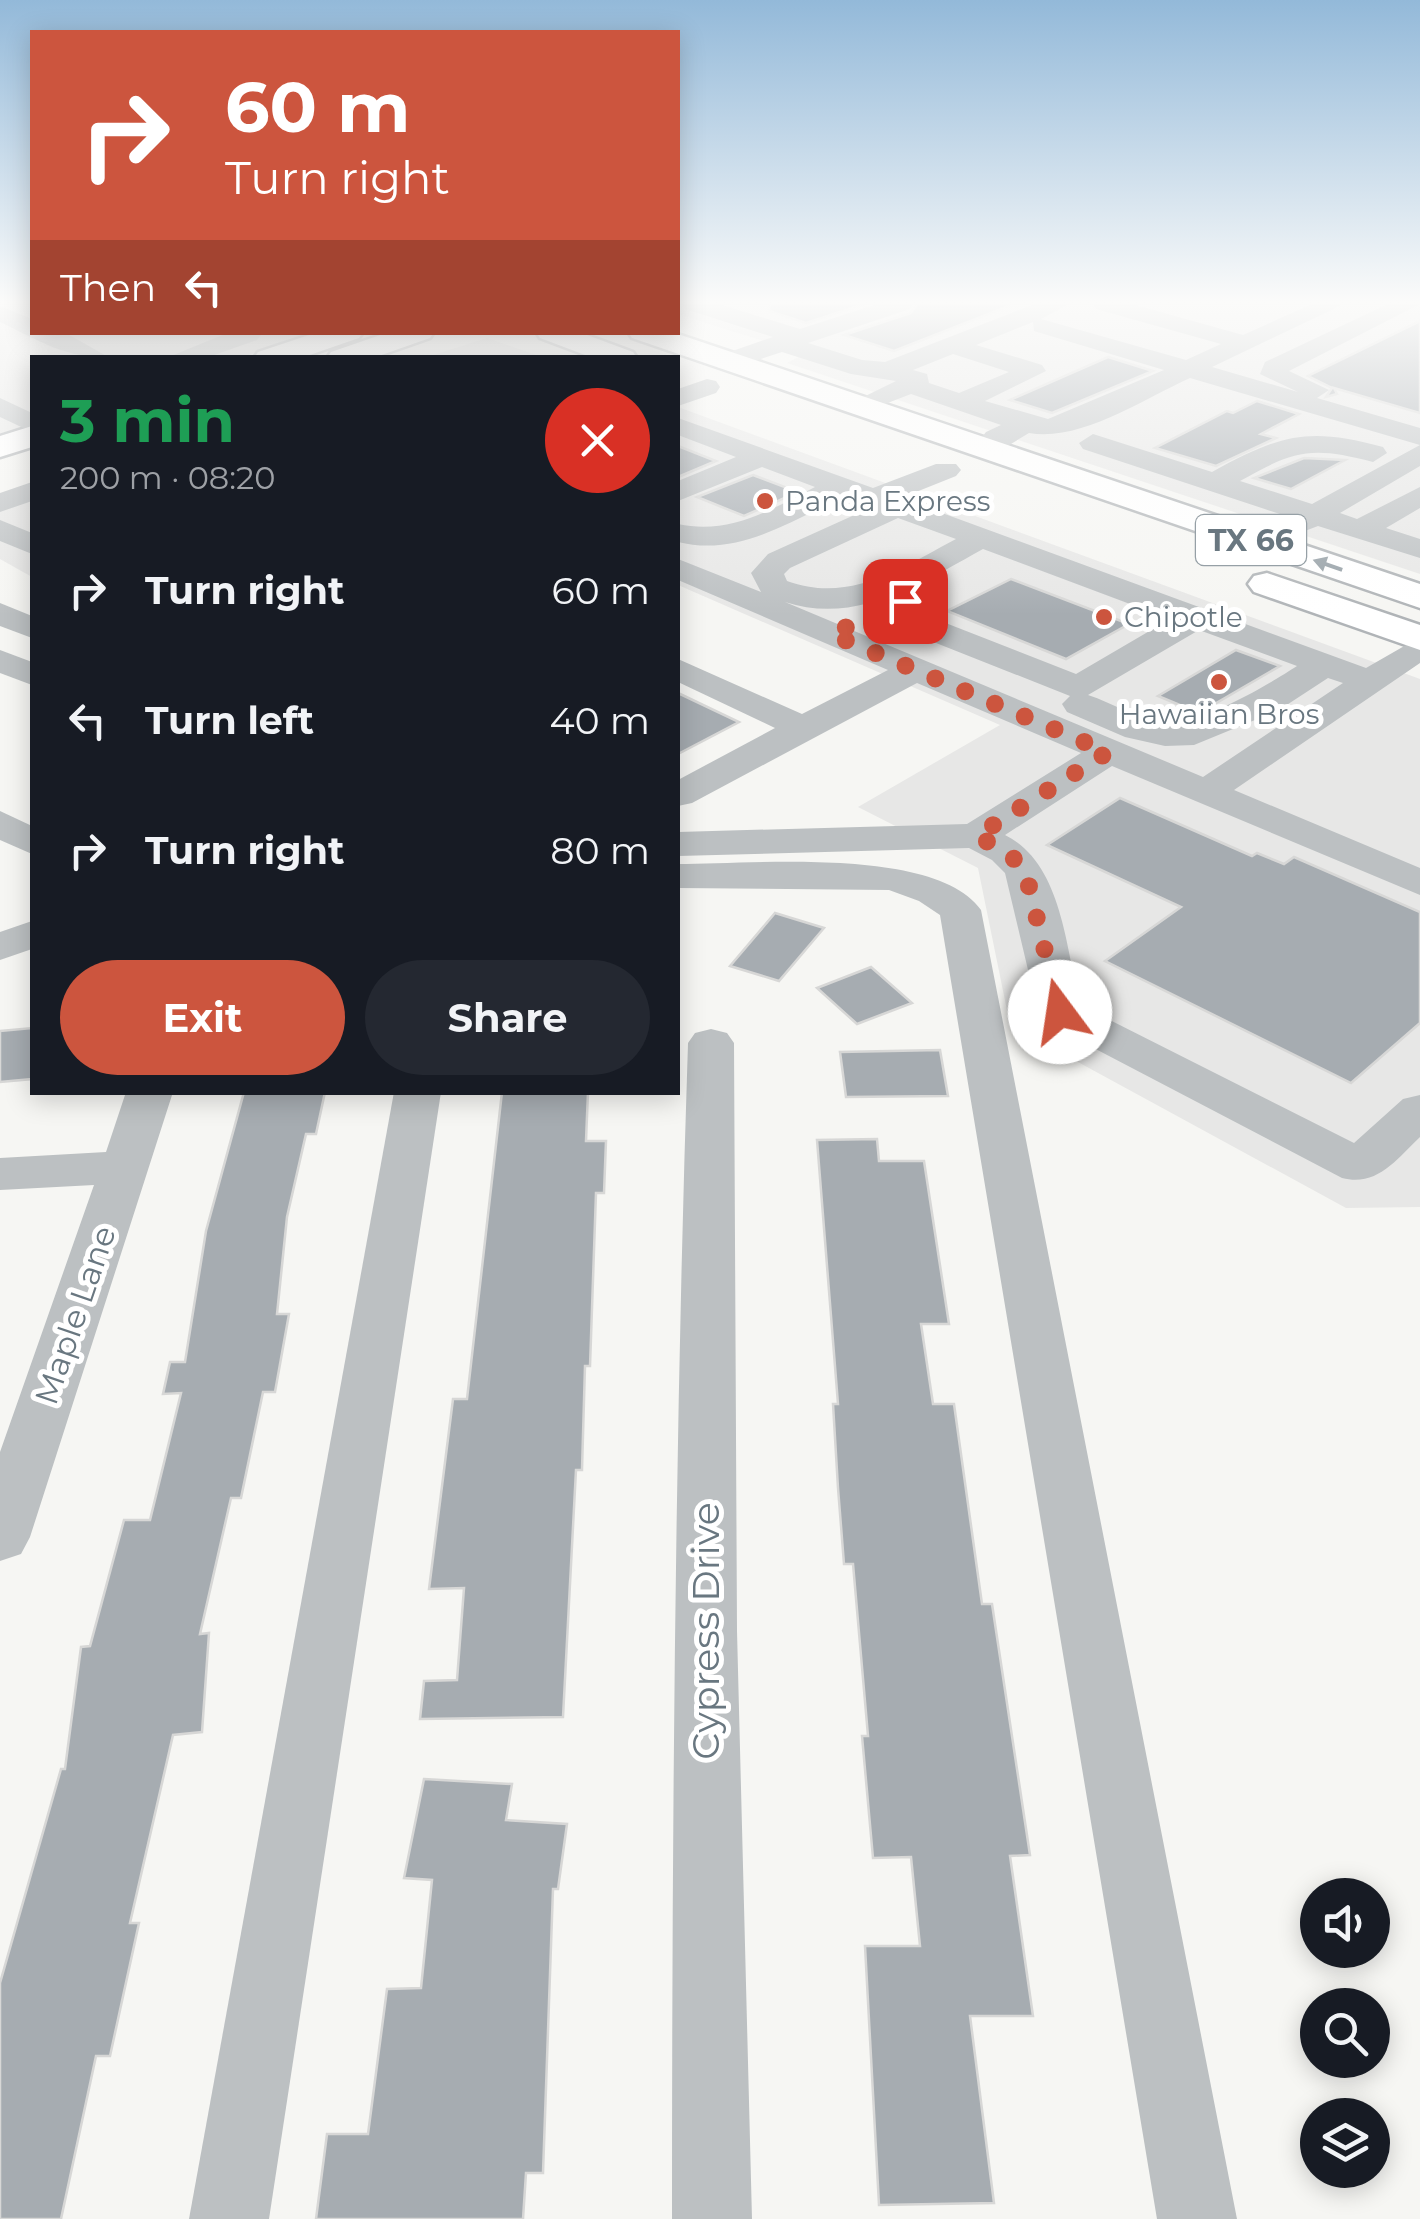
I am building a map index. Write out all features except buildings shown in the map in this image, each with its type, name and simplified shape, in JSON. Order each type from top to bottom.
[{"type":"main road","name":"TX 66","points":[[863,408],[1420,596]]},
{"type":"main road","points":[[813,424],[863,442]]},
{"type":"main road","points":[[946,470],[986,450]]},
{"type":"main road","points":[[896,453],[1072,515]]},
{"type":"main road","name":"TX 66","points":[[1240,574],[1420,638]]},
{"type":"street","points":[[3,408],[30,423]]},
{"type":"street","points":[[977,408],[1049,428],[1111,408]]},
{"type":"street","points":[[1041,469],[1150,408]]},
{"type":"street","points":[[1275,408],[1278,410]]},
{"type":"street","points":[[1325,408],[1348,416],[1330,426],[1334,431],[1416,453]]},
{"type":"street","points":[[1380,408],[1420,420]]},
{"type":"street","points":[[986,450],[996,438],[1026,424]]},
{"type":"street","points":[[680,427],[1370,681]]},
{"type":"street","points":[[1214,483],[1291,442],[1310,438],[1416,453]]},
{"type":"street","points":[[1092,443],[1420,549]]},
{"type":"street","points":[[1263,544],[1416,453]]},
{"type":"street","points":[[680,491],[760,457]]},
{"type":"street","points":[[0,503],[21,464]]},
{"type":"street","points":[[946,470],[893,505],[779,561],[766,573],[774,587],[816,602],[889,601],[1078,688]]},
{"type":"street","points":[[680,533],[710,540],[840,486]]},
{"type":"street","points":[[1359,530],[1420,496]]},
{"type":"street","points":[[686,573],[792,534],[893,505]]},
{"type":"street","points":[[760,522],[792,534]]},
{"type":"street","points":[[0,529],[30,544]]},
{"type":"street","points":[[831,634],[995,543]]},
{"type":"street","points":[[686,573],[1420,883]]},
{"type":"street","points":[[0,613],[30,627]]},
{"type":"street","points":[[1078,688],[1198,617]]},
{"type":"street","points":[[1205,793],[1420,647]]},
{"type":"street","points":[[0,660],[30,674]]},
{"type":"street","points":[[1078,688],[1078,703],[1165,735],[1212,728],[1245,707],[1266,702],[1316,661]]},
{"type":"street","points":[[680,670],[803,728]]},
{"type":"street","points":[[680,794],[914,670]]},
{"type":"street","points":[[976,836],[1108,752]]},
{"type":"street","points":[[0,823],[30,841]]},
{"type":"street","points":[[680,844],[976,836],[1006,851],[1025,870],[1060,1012],[1359,1166],[1420,1110]]},
{"type":"street","points":[[680,876],[892,878],[934,892],[960,910],[1197,2219]]},
{"type":"street","points":[[0,946],[30,935]]},
{"type":"street","name":"Cypress Drive","points":[[711,1043],[705,1395],[712,2219]]},
{"type":"street","name":"Maple Lane","points":[[0,1537],[17,1433],[149,1095]]},
{"type":"street","points":[[229,2219],[417,1095]]},
{"type":"street","points":[[0,1174],[124,1167]]},
{"type":"shaded area","points":[[0,408],[30,408],[30,428],[0,437]]},
{"type":"shaded area","points":[[680,408],[1420,679],[1420,1207],[1346,1208],[1010,1025],[978,868],[858,807],[1000,725],[680,586]]},
{"type":"shaded area","points":[[921,408],[1420,408],[1420,574]]},
{"type":"shaded area","points":[[30,489],[30,576],[0,559],[0,499]]},
{"type":"place","name":"Panda Express","points":[[765,501]]},
{"type":"place","name":"Chipotle","points":[[1104,617]]},
{"type":"place","name":"Hawaiian Bros","points":[[1219,682]]},
{"type":"route","points":[[905,601],[831,634],[1108,752],[976,836],[1006,851],[1025,870],[1060,1012]]}]
